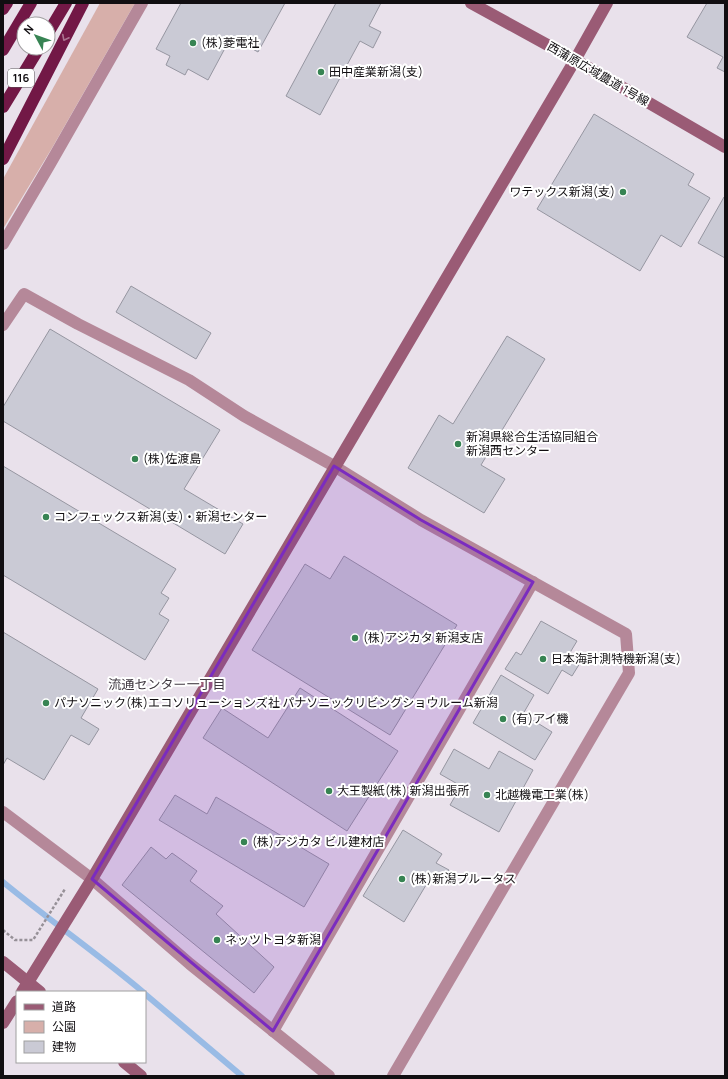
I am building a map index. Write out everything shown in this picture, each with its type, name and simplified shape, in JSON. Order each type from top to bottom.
[{"type":"highway","points":[[3,9],[7,3]]},
{"type":"highway","points":[[3,50],[31,3]]},
{"type":"highway","points":[[56,19],[66,3]]},
{"type":"highway","points":[[3,159],[83,3]]},
{"type":"highway","name":"116","points":[[3,107],[34,56]]},
{"type":"street","points":[[3,244],[142,3]]},
{"type":"street","name":"西蒲原広域農道 1号線","points":[[471,3],[575,60],[725,147]]},
{"type":"street","points":[[25,987],[92,879],[334,466],[575,60],[607,3]]},
{"type":"street","points":[[3,325],[24,294],[78,324],[189,380],[244,416],[334,466],[421,520],[626,634],[629,673],[393,1076]]},
{"type":"street","points":[[272,1031],[533,582]]},
{"type":"street","points":[[3,812],[92,879],[190,964],[328,1076]]},
{"type":"street","points":[[3,962],[25,987],[37,991]]},
{"type":"street","points":[[3,1023],[16,1003]]},
{"type":"street","points":[[125,1063],[141,1076]]},
{"type":"path","points":[[3,930],[15,940],[33,940],[67,886]]},
{"type":"highlighted area","points":[[334,466],[421,520],[533,582],[273,1031],[92,879]]},
{"type":"green space","points":[[100,3],[135,3],[52,148],[3,229],[3,179]]},
{"type":"building","name":"(株)菱電社","points":[[181,3],[285,3],[258,52],[231,37],[208,80],[188,69],[185,75],[166,65],[170,56],[156,49]]},
{"type":"building","name":"田中産業新潟(支)","points":[[336,3],[381,3],[369,26],[381,32],[373,48],[360,41],[320,115],[286,96]]},
{"type":"building","points":[[707,3],[725,3],[725,72],[717,68],[723,57],[687,37]]},
{"type":"building","name":"ワテックス新潟(支)","points":[[594,114],[694,174],[688,185],[710,198],[681,247],[661,235],[640,271],[537,209]]},
{"type":"building","points":[[725,197],[725,258],[698,243]]},
{"type":"building","points":[[131,286],[211,333],[196,359],[116,312]]},
{"type":"building","name":"(株)佐渡島","points":[[50,329],[220,430],[184,489],[243,524],[225,554],[3,421],[3,407]]},
{"type":"building","name":"新潟県総合生活協同組合 新潟西センター","points":[[507,336],[545,359],[481,465],[505,479],[484,513],[408,468],[439,415],[453,424]]},
{"type":"building","name":"コンフェックス新潟(支)・新潟センター","points":[[3,466],[176,569],[161,593],[169,598],[159,614],[169,620],[145,660],[3,575]]},
{"type":"building","name":"(株)アジカタ 新潟支店","points":[[344,556],[457,625],[390,735],[252,650],[305,564],[330,579]]},
{"type":"building","name":"日本海計測特機新潟(支)","points":[[541,621],[577,641],[568,656],[580,663],[572,676],[562,670],[548,694],[505,669],[516,652],[521,655]]},
{"type":"building","name":"パナソニック(株)エコソリューションズ社 パナソニックリビングショウルーム新潟","points":[[3,632],[98,689],[81,718],[99,729],[89,745],[71,735],[44,780],[7,758],[3,765]]},
{"type":"building","name":"(有)アイ機","points":[[501,675],[534,695],[523,714],[552,732],[535,760],[473,723]]},
{"type":"building","name":"大王製紙(株) 新潟出張所","points":[[300,688],[398,751],[347,831],[203,738],[222,708],[268,738]]},
{"type":"building","name":"北越機電工業(株)","points":[[454,749],[489,769],[499,751],[533,770],[499,832],[450,805],[461,786],[440,774]]},
{"type":"building","name":"(株)アジカタ ビル建材店","points":[[175,795],[207,814],[216,797],[329,864],[304,907],[159,820]]},
{"type":"building","name":"(株)新潟プルータス","points":[[403,830],[442,854],[436,863],[449,870],[442,882],[432,875],[404,922],[363,896]]},
{"type":"building","name":"ネッツトヨタ新潟","points":[[151,847],[166,859],[172,853],[197,871],[190,881],[223,906],[216,914],[274,967],[254,993],[122,885]]},
{"type":"waterway","points":[[3,882],[142,991]]},
{"type":"waterway","points":[[146,995],[242,1076]]},
{"type":"place","name":"(株)菱電社","points":[[193,43]]},
{"type":"place","name":"田中産業新潟(支)","points":[[321,72]]},
{"type":"place","name":"ワテックス新潟(支)","points":[[623,192]]},
{"type":"place","name":"新潟県総合生活協同組合 新潟西センター","points":[[458,444]]},
{"type":"place","name":"(株)佐渡島","points":[[135,459]]},
{"type":"place","name":"コンフェックス新潟(支)・新潟センター","points":[[46,517]]},
{"type":"place","name":"(株)アジカタ 新潟支店","points":[[355,638]]},
{"type":"place","name":"日本海計測特機新潟(支)","points":[[543,659]]},
{"type":"place","name":"パナソニック(株)エコソリューションズ社 パナソニックリビングショウルーム新潟","points":[[46,703]]},
{"type":"place","name":"(有)アイ機","points":[[503,719]]},
{"type":"place","name":"大王製紙(株) 新潟出張所","points":[[329,791]]},
{"type":"place","name":"北越機電工業(株)","points":[[487,795]]},
{"type":"place","name":"(株)アジカタ ビル建材店","points":[[244,842]]},
{"type":"place","name":"(株)新潟プルータス","points":[[402,879]]},
{"type":"place","name":"ネッツトヨタ新潟","points":[[217,940]]},
{"type":"district","name":"流通センター一丁目","points":[[167,684]]}]
